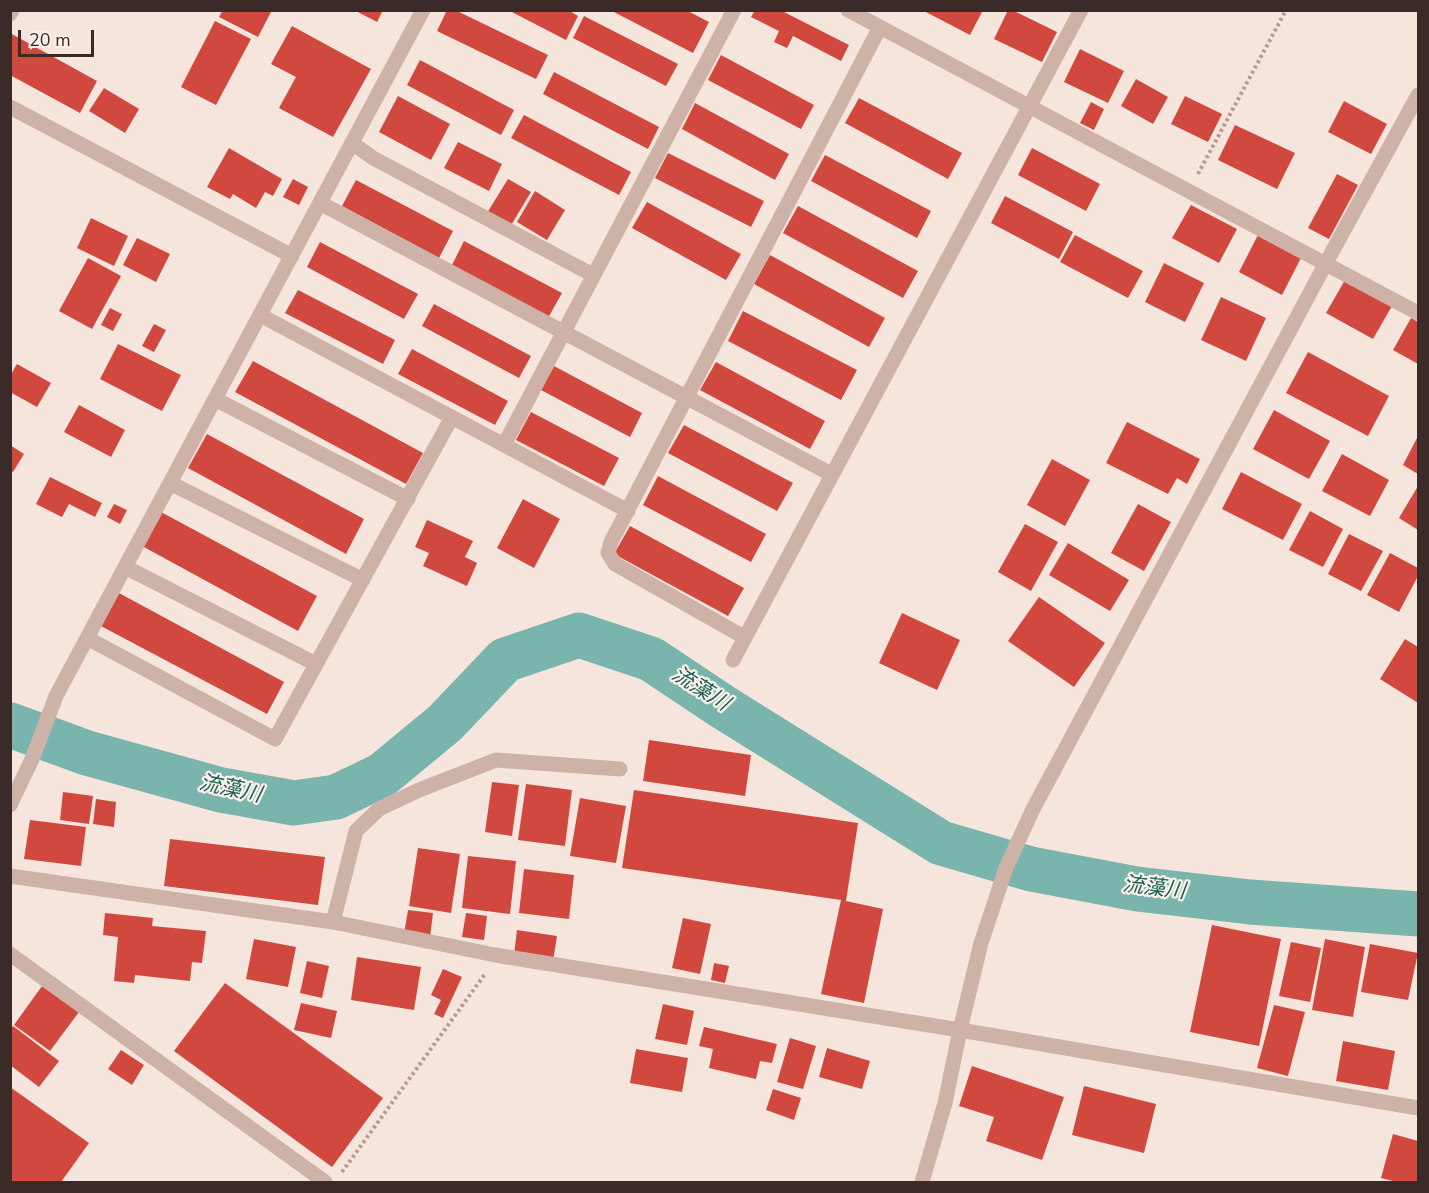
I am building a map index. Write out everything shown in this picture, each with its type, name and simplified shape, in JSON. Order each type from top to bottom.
[{"type":"street","points":[[10,805],[33,757],[56,696],[423,10]]},
{"type":"street","points":[[504,444],[734,10]]},
{"type":"street","points":[[848,10],[876,20],[1189,191],[1419,313]]},
{"type":"street","points":[[733,660],[1081,10]]},
{"type":"street","points":[[744,637],[615,564],[608,553],[611,542],[876,20]]},
{"type":"street","points":[[922,1182],[945,1103],[981,944],[1006,868],[1034,809],[1326,263],[1419,95]]},
{"type":"street","points":[[10,107],[292,256]]},
{"type":"street","points":[[352,143],[373,158],[593,275]]},
{"type":"street","points":[[320,203],[831,474]]},
{"type":"street","points":[[260,315],[628,511]]},
{"type":"street","points":[[215,399],[408,499]]},
{"type":"street","points":[[87,638],[275,739],[452,417]]},
{"type":"street","points":[[170,483],[363,580]]},
{"type":"street","points":[[125,567],[316,664]]},
{"type":"street","points":[[333,922],[356,831],[379,809],[419,790],[496,760],[620,769]]},
{"type":"street","points":[[10,876],[333,922],[495,955],[960,1030],[1419,1108]]},
{"type":"street","points":[[10,954],[325,1182]]},
{"type":"path","points":[[1189,191],[1286,10]]},
{"type":"path","points":[[342,1173],[489,969],[495,955]]},
{"type":"building","points":[[223,10],[272,10],[258,37],[219,17]]},
{"type":"building","points":[[354,10],[383,10],[377,22]]},
{"type":"building","points":[[447,10],[455,10],[548,55],[536,79],[437,31]]},
{"type":"building","points":[[508,10],[568,10],[578,16],[566,40]]},
{"type":"building","points":[[610,10],[686,10],[709,22],[693,53]]},
{"type":"building","points":[[755,10],[780,10],[849,45],[841,61],[793,36],[787,48],[774,42],[779,31],[751,17]]},
{"type":"building","points":[[922,10],[983,10],[970,35]]},
{"type":"building","points":[[1008,10],[1057,32],[1042,62],[994,39]]},
{"type":"building","points":[[584,16],[678,64],[666,86],[573,38]]},
{"type":"building","points":[[215,21],[251,39],[216,105],[181,87]]},
{"type":"building","points":[[292,26],[371,69],[333,137],[279,108],[296,77],[271,64]]},
{"type":"building","points":[[10,33],[97,81],[80,113],[10,75]]},
{"type":"building","points":[[1080,49],[1124,71],[1108,103],[1064,82]]},
{"type":"building","points":[[721,55],[814,105],[801,129],[708,80]]},
{"type":"building","points":[[420,60],[514,110],[501,135],[407,85]]},
{"type":"building","points":[[554,72],[659,127],[648,149],[543,94]]},
{"type":"building","points":[[1136,79],[1168,97],[1153,124],[1121,106]]},
{"type":"building","points":[[104,88],[139,109],[125,133],[89,111]]},
{"type":"building","points":[[398,96],[450,124],[431,160],[379,132]]},
{"type":"building","points":[[1185,96],[1222,114],[1208,142],[1171,124]]},
{"type":"building","points":[[859,98],[962,153],[948,179],[845,123]]},
{"type":"building","points":[[1344,101],[1387,124],[1371,154],[1328,132]]},
{"type":"building","points":[[1091,102],[1104,109],[1094,130],[1080,123]]},
{"type":"building","points":[[695,103],[789,154],[775,180],[682,129]]},
{"type":"building","points":[[524,115],[631,172],[619,195],[511,138]]},
{"type":"building","points":[[1235,125],[1295,153],[1277,189],[1218,160]]},
{"type":"building","points":[[458,142],[502,164],[489,191],[444,168]]},
{"type":"building","points":[[229,148],[282,179],[273,196],[265,192],[256,208],[233,194],[230,199],[207,187]]},
{"type":"building","points":[[1032,148],[1100,184],[1086,211],[1018,175]]},
{"type":"building","points":[[668,153],[764,201],[751,227],[655,178]]},
{"type":"building","points":[[825,155],[931,211],[917,238],[811,181]]},
{"type":"building","points":[[1337,174],[1358,185],[1329,239],[1308,228]]},
{"type":"building","points":[[293,179],[308,187],[299,205],[283,197]]},
{"type":"building","points":[[508,179],[531,192],[510,227],[487,213]]},
{"type":"building","points":[[356,180],[453,231],[439,258],[342,206]]},
{"type":"building","points":[[535,191],[565,210],[547,240],[517,222]]},
{"type":"building","points":[[1005,196],[1073,232],[1059,259],[991,223]]},
{"type":"building","points":[[647,202],[741,254],[726,280],[632,228]]},
{"type":"building","points":[[1191,205],[1237,229],[1219,263],[1172,238]]},
{"type":"building","points":[[798,206],[918,271],[903,298],[783,233]]},
{"type":"building","points":[[91,218],[128,236],[114,266],[77,248]]},
{"type":"building","points":[[1259,233],[1302,256],[1282,295],[1239,272]]},
{"type":"building","points":[[1075,235],[1143,271],[1128,298],[1060,262]]},
{"type":"building","points":[[137,238],[170,254],[156,282],[123,265]]},
{"type":"building","points":[[464,241],[562,293],[548,318],[451,267]]},
{"type":"building","points":[[320,242],[418,294],[404,319],[307,267]]},
{"type":"building","points":[[770,255],[885,318],[869,347],[754,284]]},
{"type":"building","points":[[88,258],[121,276],[92,329],[59,311]]},
{"type":"building","points":[[1164,263],[1204,283],[1185,322],[1145,302]]},
{"type":"building","points":[[1345,280],[1392,306],[1373,339],[1326,313]]},
{"type":"building","points":[[298,290],[395,340],[383,364],[285,313]]},
{"type":"building","points":[[1221,297],[1266,318],[1246,361],[1201,340]]},
{"type":"building","points":[[434,304],[531,356],[519,378],[422,326]]},
{"type":"building","points":[[110,308],[122,314],[113,331],[101,325]]},
{"type":"building","points":[[743,311],[857,370],[841,400],[728,341]]},
{"type":"building","points":[[1411,318],[1418,322],[1418,364],[1393,350]]},
{"type":"building","points":[[154,324],[166,330],[154,352],[142,346]]},
{"type":"building","points":[[118,344],[181,375],[162,411],[100,379]]},
{"type":"building","points":[[412,349],[508,401],[495,425],[398,374]]},
{"type":"building","points":[[1308,352],[1389,396],[1368,436],[1286,393]]},
{"type":"building","points":[[253,361],[423,453],[406,484],[235,392]]},
{"type":"building","points":[[716,362],[825,421],[810,449],[700,390]]},
{"type":"building","points":[[17,364],[51,383],[37,407],[10,392],[10,376]]},
{"type":"building","points":[[554,366],[642,413],[630,437],[541,390]]},
{"type":"building","points":[[79,405],[125,430],[111,457],[64,432]]},
{"type":"building","points":[[1274,410],[1330,441],[1309,479],[1253,449]]},
{"type":"building","points":[[531,412],[619,458],[604,486],[516,440]]},
{"type":"building","points":[[1127,422],[1200,459],[1187,484],[1177,478],[1168,494],[1106,463]]},
{"type":"building","points":[[684,425],[793,483],[777,511],[668,453]]},
{"type":"building","points":[[207,434],[364,519],[346,554],[188,468]]},
{"type":"building","points":[[1418,436],[1418,474],[1403,465]]},
{"type":"building","points":[[10,445],[24,454],[13,472],[10,470]]},
{"type":"building","points":[[1342,454],[1389,480],[1370,516],[1322,491]]},
{"type":"building","points":[[1052,459],[1090,480],[1065,526],[1027,505]]},
{"type":"building","points":[[1241,472],[1302,504],[1283,540],[1222,509]]},
{"type":"building","points":[[658,476],[766,534],[751,562],[643,505]]},
{"type":"building","points":[[50,477],[102,503],[95,517],[69,504],[62,517],[36,504]]},
{"type":"building","points":[[1418,486],[1418,530],[1399,518]]},
{"type":"building","points":[[523,499],[560,519],[534,568],[497,548]]},
{"type":"building","points":[[114,504],[127,510],[120,524],[107,517]]},
{"type":"building","points":[[1138,504],[1171,522],[1144,571],[1111,553]]},
{"type":"building","points":[[1310,511],[1343,529],[1323,567],[1289,550]]},
{"type":"building","points":[[161,512],[317,596],[298,631],[142,546]]},
{"type":"building","points":[[427,520],[473,541],[465,557],[477,563],[467,586],[423,566],[429,553],[415,547]]},
{"type":"building","points":[[1025,524],[1058,542],[1031,591],[998,572]]},
{"type":"building","points":[[630,526],[744,588],[728,616],[614,554]]},
{"type":"building","points":[[1349,534],[1383,551],[1361,591],[1328,574]]},
{"type":"building","points":[[1068,543],[1129,580],[1110,611],[1049,575]]},
{"type":"building","points":[[1390,553],[1418,568],[1418,576],[1399,612],[1367,595]]},
{"type":"building","points":[[117,592],[284,682],[267,714],[99,625]]},
{"type":"building","points":[[1039,597],[1105,643],[1074,687],[1008,641]]},
{"type":"building","points":[[902,613],[960,640],[937,690],[879,663]]},
{"type":"building","points":[[1405,639],[1418,647],[1418,703],[1380,679]]},
{"type":"building","points":[[649,740],[751,755],[745,796],[643,781]]},
{"type":"building","points":[[492,782],[519,785],[512,836],[485,832]]},
{"type":"building","points":[[526,784],[572,790],[565,846],[518,840]]},
{"type":"building","points":[[634,790],[858,823],[846,901],[883,909],[864,1003],[821,994],[841,900],[622,868]]},
{"type":"building","points":[[63,792],[93,796],[89,824],[60,820]]},
{"type":"building","points":[[580,798],[626,806],[616,863],[570,856]]},
{"type":"building","points":[[96,799],[116,802],[114,827],[93,824]]},
{"type":"building","points":[[30,820],[86,827],[81,866],[24,859]]},
{"type":"building","points":[[170,839],[325,857],[318,905],[164,886]]},
{"type":"building","points":[[418,848],[460,854],[451,913],[409,906]]},
{"type":"building","points":[[468,856],[516,861],[510,914],[462,908]]},
{"type":"building","points":[[524,869],[574,875],[569,919],[519,913]]},
{"type":"building","points":[[408,910],[433,913],[430,938],[404,934]]},
{"type":"building","points":[[105,913],[153,918],[152,926],[206,931],[202,963],[192,962],[190,981],[135,975],[134,983],[114,981],[118,937],[103,935]]},
{"type":"building","points":[[466,913],[487,916],[484,940],[462,937]]},
{"type":"building","points":[[683,918],[711,924],[700,974],[672,968]]},
{"type":"building","points":[[1212,925],[1281,939],[1259,1046],[1190,1032]]},
{"type":"building","points":[[517,930],[557,936],[553,961],[514,955]]},
{"type":"building","points":[[254,939],[296,947],[288,987],[246,979]]},
{"type":"building","points":[[1325,939],[1365,947],[1353,1017],[1312,1010]]},
{"type":"building","points":[[1291,942],[1321,948],[1310,1002],[1279,996]]},
{"type":"building","points":[[1370,944],[1418,953],[1408,1000],[1361,992]]},
{"type":"building","points":[[357,957],[421,967],[414,1010],[351,1000]]},
{"type":"building","points":[[307,961],[329,966],[322,998],[300,993]]},
{"type":"building","points":[[714,963],[729,966],[725,983],[711,980]]},
{"type":"building","points":[[443,969],[462,977],[443,1018],[434,1014],[441,1000],[431,995]]},
{"type":"building","points":[[225,983],[383,1098],[332,1167],[174,1051]]},
{"type":"building","points":[[42,986],[79,1012],[50,1051],[14,1025]]},
{"type":"building","points":[[301,1003],[337,1011],[331,1038],[294,1030]]},
{"type":"building","points":[[663,1004],[694,1011],[687,1045],[655,1039]]},
{"type":"building","points":[[1274,1005],[1305,1012],[1288,1076],[1257,1068]]},
{"type":"building","points":[[13,1026],[59,1061],[39,1087],[10,1065],[10,1030]]},
{"type":"building","points":[[704,1027],[777,1044],[772,1063],[760,1061],[756,1079],[709,1068],[713,1049],[699,1046]]},
{"type":"building","points":[[790,1038],[816,1046],[803,1089],[777,1082]]},
{"type":"building","points":[[1343,1041],[1395,1051],[1388,1090],[1336,1081]]},
{"type":"building","points":[[827,1048],[870,1061],[862,1089],[819,1077]]},
{"type":"building","points":[[636,1049],[688,1058],[682,1092],[630,1083]]},
{"type":"building","points":[[121,1050],[144,1065],[132,1085],[108,1069]]},
{"type":"building","points":[[972,1066],[1064,1097],[1042,1160],[986,1141],[994,1117],[959,1106]]},
{"type":"building","points":[[1084,1086],[1156,1104],[1144,1153],[1072,1135]]},
{"type":"building","points":[[10,1087],[89,1143],[61,1182],[10,1182]]},
{"type":"building","points":[[773,1089],[801,1098],[794,1120],[766,1110]]},
{"type":"building","points":[[1393,1134],[1418,1141],[1418,1182],[1397,1182],[1381,1178]]},
{"type":"waterway","name":"流藻川","points":[[10,725],[87,753],[221,790],[294,803],[336,797],[382,775],[445,723],[505,660],[579,635],[651,659],[723,707],[941,843],[1031,869],[1137,889],[1250,902],[1418,914]]}]
